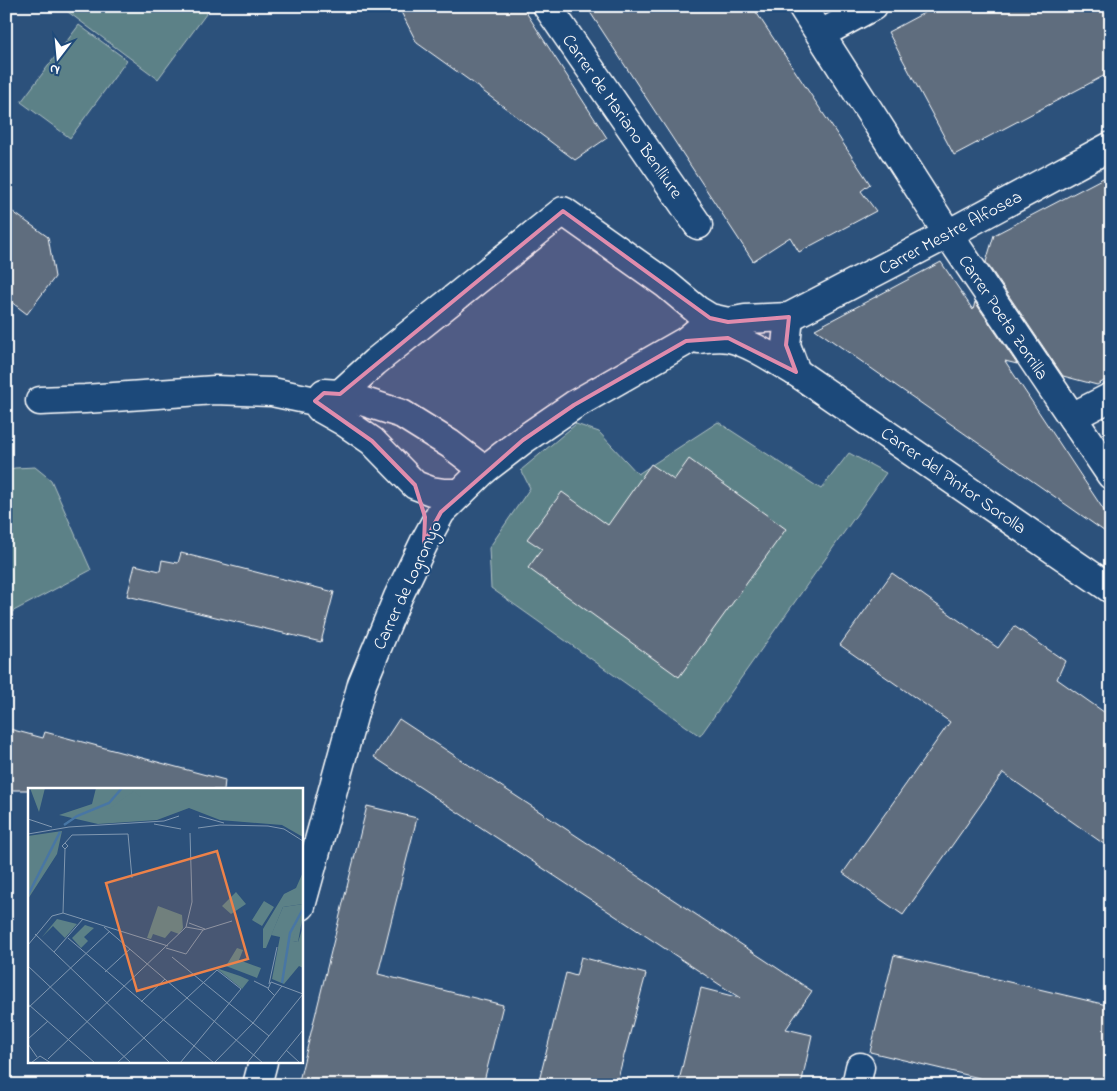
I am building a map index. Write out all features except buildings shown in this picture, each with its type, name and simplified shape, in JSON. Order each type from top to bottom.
[{"type":"street","name":"Carrer de Mariano Benlliure","points":[[547,6],[698,225]]},
{"type":"street","name":"Carrer Poeta Zorrilla","points":[[802,6],[948,234],[1111,475]]},
{"type":"street","points":[[821,34],[873,6]]},
{"type":"street","name":"Carrer Mestre Alfosea","points":[[789,317],[1111,146]]},
{"type":"street","points":[[424,543],[425,517],[422,498],[415,485],[372,441],[320,408],[328,397],[375,362],[563,211],[666,284],[697,310],[710,318],[728,322]]},
{"type":"street","points":[[789,317],[786,345],[796,372]]},
{"type":"street","name":"Carrer de Logronyo","points":[[302,902],[362,684],[398,597],[441,512],[484,470],[523,440],[574,405],[686,341],[698,331],[718,324],[745,319],[789,317]]},
{"type":"street","name":"Carrer del Pintor Sorolla","points":[[686,341],[728,338],[751,346],[796,372],[1111,589]]},
{"type":"street","points":[[40,401],[215,390],[272,392],[328,397],[402,414],[450,444],[484,470]]},
{"type":"street","points":[[1072,417],[1111,397]]},
{"type":"street","points":[[415,485],[431,491],[460,493]]},
{"type":"street","points":[[257,1085],[262,1064]]},
{"type":"highlighted area","points":[[563,211],[710,318],[728,322],[789,317],[786,345],[796,372],[728,338],[686,341],[574,405],[523,440],[441,512],[424,543],[425,517],[415,485],[372,441],[315,401],[324,393],[340,394]]},
{"type":"green space","points":[[60,6],[212,6],[158,79]]},
{"type":"green space","points":[[79,25],[127,60],[70,138],[21,102]]},
{"type":"green space","points":[[718,422],[821,489],[849,453],[886,473],[700,736],[491,588],[489,548],[530,488],[521,470],[576,424],[599,432],[638,474]]},
{"type":"green space","points":[[35,467],[51,480],[91,570],[6,615],[6,470]]}]
